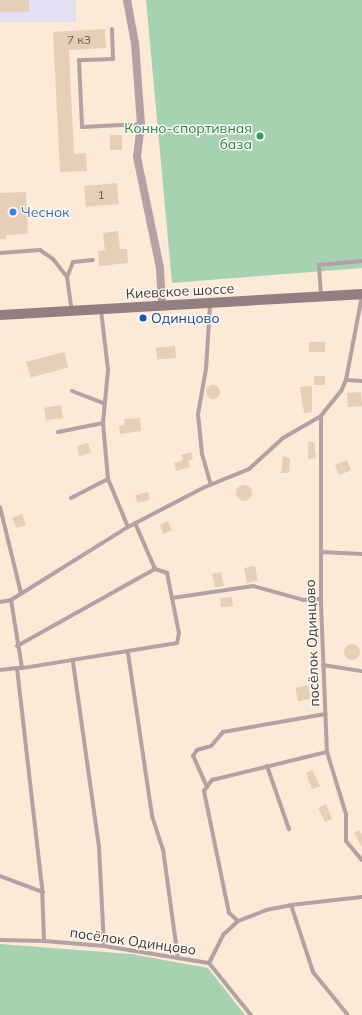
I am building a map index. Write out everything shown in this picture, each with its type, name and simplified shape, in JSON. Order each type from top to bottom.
[{"type":"main road","name":"Киевское шоссе","points":[[0,315],[362,295]]},
{"type":"street","points":[[126,0],[135,43],[141,124],[137,157],[160,268],[162,306]]},
{"type":"lane","points":[[112,29],[113,58],[79,60],[82,127],[141,124]]},
{"type":"lane","points":[[0,253],[40,250],[67,277]]},
{"type":"lane","points":[[72,312],[67,277],[73,262],[93,260]]},
{"type":"lane","points":[[321,298],[319,265],[362,261]]},
{"type":"lane","points":[[0,602],[11,600],[96,550],[135,523],[211,485],[249,469],[283,438],[321,416],[341,391],[346,380],[362,295]]},
{"type":"lane","points":[[210,304],[206,369],[198,414],[202,454],[211,485]]},
{"type":"lane","points":[[101,310],[108,370],[103,423],[108,479],[128,527]]},
{"type":"lane","points":[[346,380],[362,381]]},
{"type":"lane","points":[[72,391],[104,403]]},
{"type":"lane","name":"посёлок Одинцово","points":[[321,416],[323,665],[327,752],[346,814],[346,841],[362,860]]},
{"type":"lane","points":[[58,432],[103,423]]},
{"type":"lane","points":[[71,498],[108,479]]},
{"type":"lane","points":[[0,507],[21,593]]},
{"type":"lane","points":[[135,523],[155,569]]},
{"type":"lane","points":[[321,552],[362,554]]},
{"type":"lane","points":[[0,670],[73,662],[177,643],[179,633],[167,573],[155,569],[17,646]]},
{"type":"lane","points":[[172,598],[253,586],[304,600],[322,599]]},
{"type":"lane","points":[[11,600],[43,892],[44,941]]},
{"type":"lane","points":[[128,653],[152,816],[163,849],[178,958]]},
{"type":"lane","points":[[73,662],[99,846],[104,946]]},
{"type":"lane","points":[[323,665],[362,671]]},
{"type":"lane","points":[[207,787],[193,756],[197,750],[211,746],[223,732],[325,714]]},
{"type":"lane","points":[[238,921],[229,913],[221,882],[204,791],[212,780],[327,752]]},
{"type":"lane","points":[[267,766],[289,829]]},
{"type":"lane","points":[[0,876],[43,892]]},
{"type":"lane","name":"посёлок Одинцово","points":[[0,940],[44,941],[104,946],[209,964],[223,935],[238,921],[266,910],[291,905],[362,897]]},
{"type":"lane","points":[[291,905],[314,972],[348,1015]]},
{"type":"lane","points":[[209,964],[251,1015]]},
{"type":"shaded area","points":[[0,0],[76,0],[76,22],[0,22]]},
{"type":"green space","name":"Конно-спортивная база","points":[[146,0],[362,0],[362,268],[172,283]]},
{"type":"green space","points":[[0,944],[131,954],[208,968],[245,1015],[0,1015]]},
{"type":"building","points":[[0,0],[29,0],[29,12],[0,12]]},
{"type":"building","points":[[105,29],[106,48],[69,50],[74,154],[86,153],[87,171],[60,172],[53,32]]},
{"type":"building","points":[[110,135],[122,135],[122,150],[110,150]]},
{"type":"building","points":[[117,183],[119,204],[86,207],[84,186]]},
{"type":"building","name":"Чеснок","points":[[26,192],[28,234],[6,235],[6,239],[0,239],[0,193]]},
{"type":"building","points":[[118,231],[120,249],[127,249],[128,263],[99,266],[98,251],[105,250],[103,233]]},
{"type":"building","points":[[309,342],[325,342],[325,352],[309,352]]},
{"type":"building","points":[[175,346],[176,358],[157,360],[156,348]]},
{"type":"building","points":[[64,352],[68,367],[30,378],[26,362]]},
{"type":"building","points":[[314,376],[325,376],[325,385],[314,385]]},
{"type":"building","points":[[213,385],[218,387],[220,392],[218,397],[213,399],[208,397],[206,392],[208,387]]},
{"type":"building","points":[[312,386],[312,412],[304,413],[300,387]]},
{"type":"building","points":[[361,392],[362,406],[348,407],[347,393]]},
{"type":"building","points":[[61,405],[63,418],[46,420],[44,408]]},
{"type":"building","points":[[140,418],[141,431],[120,434],[119,426],[125,425],[124,419]]},
{"type":"building","points":[[308,442],[314,442],[316,458],[308,459]]},
{"type":"building","points":[[88,443],[91,453],[79,456],[77,447]]},
{"type":"building","points":[[191,452],[193,459],[188,461],[190,467],[176,471],[174,463],[183,460],[181,455]]},
{"type":"building","points":[[283,456],[290,459],[289,473],[281,473]]},
{"type":"building","points":[[347,460],[351,470],[339,475],[335,465]]},
{"type":"building","points":[[244,485],[250,487],[252,493],[250,499],[244,501],[238,499],[236,493],[238,487]]},
{"type":"building","points":[[148,492],[150,500],[137,503],[135,495]]},
{"type":"building","points":[[22,514],[26,525],[17,528],[12,518]]},
{"type":"building","points":[[168,521],[172,530],[164,534],[160,525]]},
{"type":"building","points":[[255,566],[258,581],[247,583],[244,568]]},
{"type":"building","points":[[221,572],[224,586],[215,588],[212,574]]},
{"type":"building","points":[[232,597],[233,606],[221,607],[220,598]]},
{"type":"building","points":[[352,644],[358,646],[360,652],[358,658],[352,660],[346,658],[344,652],[346,646]]},
{"type":"building","points":[[308,685],[311,699],[298,701],[295,688]]},
{"type":"building","points":[[312,770],[320,786],[312,789],[306,773]]},
{"type":"building","points":[[326,804],[332,819],[325,822],[318,808]]},
{"type":"building","points":[[359,830],[362,834],[362,847],[354,833]]},
{"type":"place","name":"Конно-спортивная база","points":[[260,136]]},
{"type":"place","name":"Чеснок","points":[[13,212]]},
{"type":"place","name":"Одинцово","points":[[143,318]]}]
